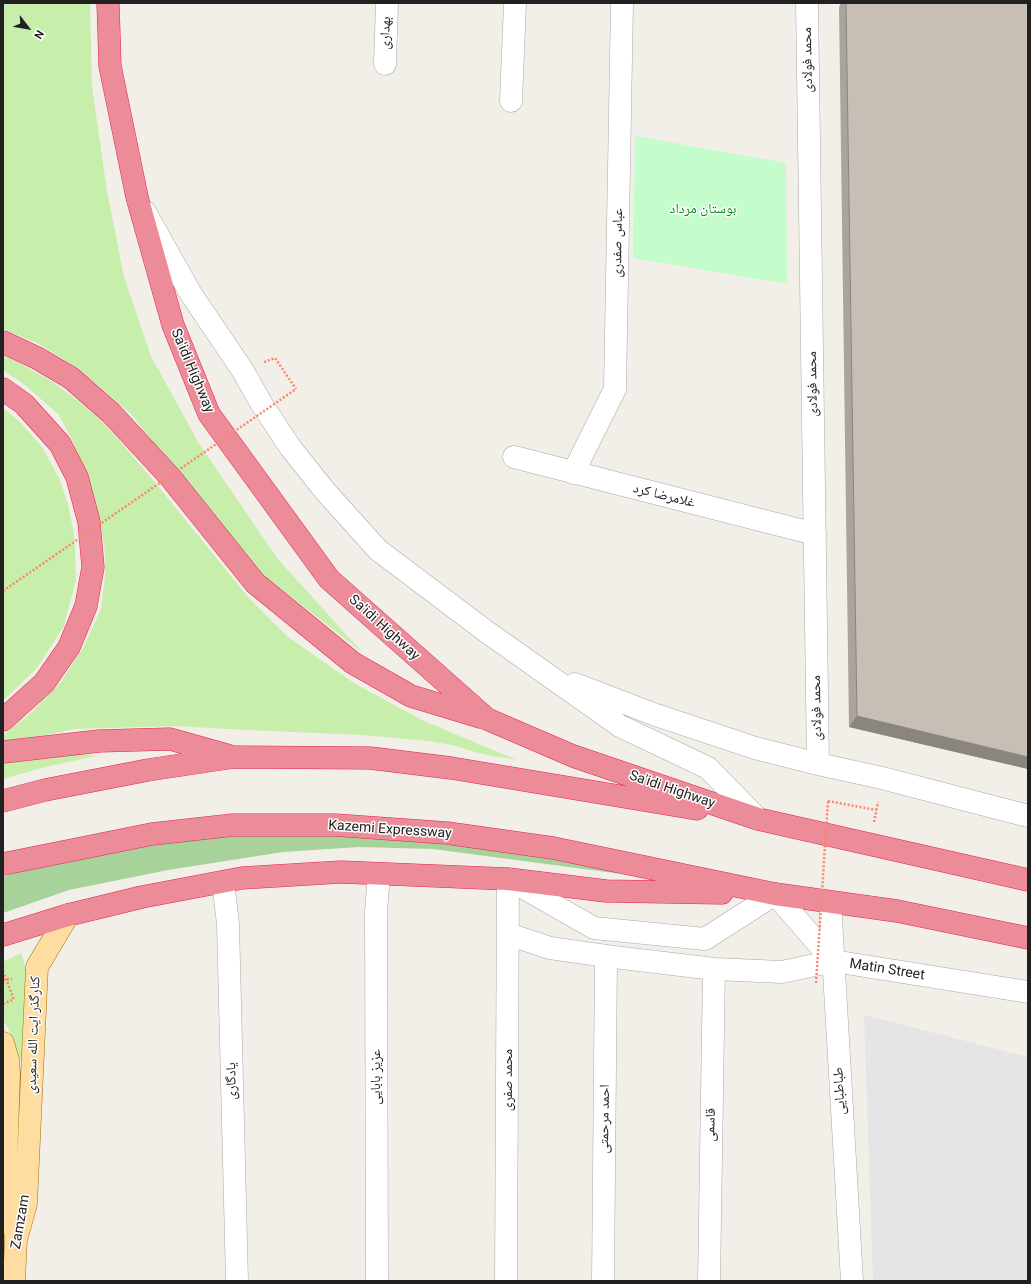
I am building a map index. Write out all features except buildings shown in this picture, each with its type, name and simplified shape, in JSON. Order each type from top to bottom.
[{"type":"highway","name":"Sa'idi Highway","points":[[108,3],[110,66],[137,197],[173,324],[209,414],[329,579],[486,719],[573,756],[758,819],[1028,880]]},
{"type":"highway","points":[[3,342],[37,358],[71,378],[111,413],[170,477],[255,583],[353,663],[411,696],[486,719]]},
{"type":"highway","points":[[3,390],[24,404],[60,444],[77,477],[89,522],[93,567],[86,606],[69,647],[44,683],[3,720]]},
{"type":"highway","points":[[3,752],[99,741],[170,739],[234,757]]},
{"type":"highway","points":[[3,801],[45,790],[148,770],[234,757],[370,758],[451,768],[758,819]]},
{"type":"highway","name":"Kazemi Expressway","points":[[3,864],[152,834],[226,825],[335,825],[447,833],[553,848],[775,894]]},
{"type":"highway","points":[[3,935],[68,915],[142,897],[242,878],[341,872],[508,879],[606,891],[775,894],[897,910],[1028,938]]},
{"type":"main road","name":"کنارگذر ایت الله سعیدی","points":[[30,1139],[37,967],[68,915]]},
{"type":"main road","points":[[3,1043],[8,1060],[9,1074],[4,1160],[8,1202],[16,1240]]},
{"type":"main road","name":"Zamzam","points":[[14,1281],[16,1240],[26,1204],[30,1139]]},
{"type":"street","name":"بهداری","points":[[385,64],[387,3]]},
{"type":"street","points":[[512,101],[515,3]]},
{"type":"street","name":"عباس صفدری","points":[[573,472],[614,389],[622,3]]},
{"type":"street","name":"محمد فولادی","points":[[808,3],[818,764]]},
{"type":"street","points":[[137,197],[191,294],[243,371],[261,403],[290,447],[325,491],[378,550],[537,668],[620,726],[708,768],[758,819]]},
{"type":"street","name":"غلامرضا کرد","points":[[514,457],[815,534]]},
{"type":"street","points":[[537,668],[586,689],[656,715],[755,748],[882,778],[1028,816]]},
{"type":"street","name":"عزیز بابایی","points":[[377,1281],[376,912],[379,874]]},
{"type":"street","points":[[508,879],[594,928],[705,939],[775,894]]},
{"type":"street","name":"محمد صفری","points":[[506,1281],[508,879]]},
{"type":"street","name":"یادگاری","points":[[223,882],[228,924],[237,1281]]},
{"type":"street","name":"Matin Street","points":[[775,894],[833,961],[1028,992]]},
{"type":"street","name":"طباطبایی","points":[[830,902],[852,1281]]},
{"type":"street","points":[[508,934],[550,948],[714,969],[782,972],[833,961]]},
{"type":"street","name":"احمد مرحمتی","points":[[603,1281],[606,956]]},
{"type":"street","name":"قاسمی","points":[[709,1281],[714,969]]},
{"type":"path","points":[[3,591],[296,389],[275,358]]},
{"type":"path","points":[[869,844],[882,778]]},
{"type":"path","points":[[816,983],[828,801],[876,810]]},
{"type":"path","points":[[3,971],[14,1000],[3,1004]]},
{"type":"green space","points":[[3,3],[90,3],[92,86],[107,191],[124,277],[151,356],[198,442],[277,558],[362,652],[255,569],[131,414],[72,365],[39,344],[3,329]]},
{"type":"green space","name":"بوستان مرداد","points":[[635,136],[786,163],[787,284],[633,258]]},
{"type":"green space","points":[[3,355],[53,382],[101,420],[149,475],[248,597],[288,637],[354,683],[424,721],[517,760],[482,754],[452,745],[428,741],[361,735],[175,726],[75,729],[3,744],[3,735],[29,715],[61,682],[83,648],[101,609],[105,576],[105,554],[100,518],[74,444],[59,415],[25,385],[3,370]]},
{"type":"green space","points":[[3,408],[22,424],[42,447],[59,478],[68,504],[74,535],[76,580],[64,626],[37,668],[3,701]]},
{"type":"green space","points":[[73,752],[96,756],[45,767],[3,779],[3,761]]},
{"type":"green space","points":[[302,830],[477,843],[660,877],[614,873],[433,849],[359,847],[283,852],[168,870],[69,890],[3,913],[3,877],[15,872],[122,846]]},
{"type":"green space","points":[[21,953],[29,980],[21,1061],[8,1028],[3,1020],[3,962]]},
{"type":"shaded area","points":[[864,1015],[1028,1057],[1028,1281],[873,1281]]}]
